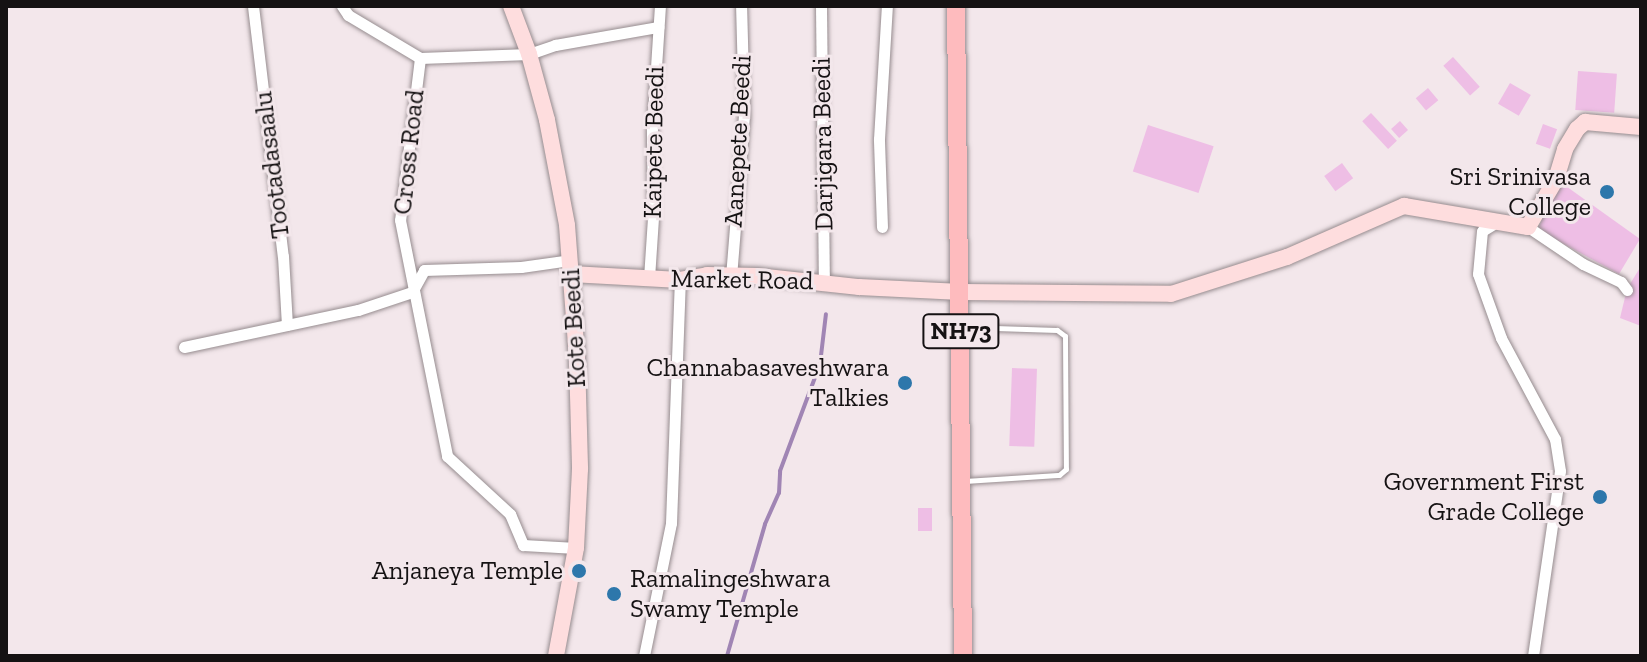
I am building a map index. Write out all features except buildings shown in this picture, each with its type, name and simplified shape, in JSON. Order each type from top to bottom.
[{"type":"main road","name":"NH73","points":[[956,6],[963,656]]},
{"type":"street","name":"Tootadasaalu","points":[[253,6],[283,256],[287,325]]},
{"type":"street","points":[[342,6],[348,15],[420,58],[529,54],[555,45],[658,27]]},
{"type":"street","name":"Kote Beedi","points":[[511,6],[529,54],[547,120],[570,267],[580,469],[576,548],[556,656]]},
{"type":"street","name":"Kaipete Beedi","points":[[649,278],[660,6]]},
{"type":"street","name":"Aanepete Beedi","points":[[731,277],[744,117],[741,6]]},
{"type":"street","name":"Darjigara Beedi","points":[[821,6],[825,63],[824,282]]},
{"type":"street","points":[[882,227],[879,139],[887,6]]},
{"type":"street","name":"Cross Road","points":[[420,58],[400,220],[412,292],[419,300],[447,456],[510,514],[523,545],[576,548]]},
{"type":"street","points":[[1627,290],[1621,282],[1583,264],[1528,227],[1556,179],[1565,149],[1577,129],[1585,122],[1641,127]]},
{"type":"street","name":"Market Road","points":[[570,267],[680,280],[707,275],[961,292],[1171,294],[1287,257],[1404,206],[1528,227]]},
{"type":"street","points":[[1495,223],[1482,231],[1478,274],[1501,338],[1555,439],[1560,471],[1533,656]]},
{"type":"street","points":[[184,347],[358,310],[412,292],[424,270],[570,267]]},
{"type":"street","points":[[644,656],[671,523],[680,280]]},
{"type":"lane","points":[[961,327],[1057,330],[1065,336],[1066,469],[1059,475],[962,482]]},
{"type":"waterway","points":[[727,656],[765,524],[779,493],[780,471],[820,364],[826,314]]},
{"type":"place","name":"Sri Srinivasa College","points":[[1607,192]]},
{"type":"place","name":"Channabasaveshwara Talkies","points":[[905,383]]},
{"type":"place","name":"Government First Grade College","points":[[1600,497]]},
{"type":"place","name":"Anjaneya Temple","points":[[579,571]]},
{"type":"place","name":"Ramalingeshwara Swamy Temple","points":[[614,594]]}]
